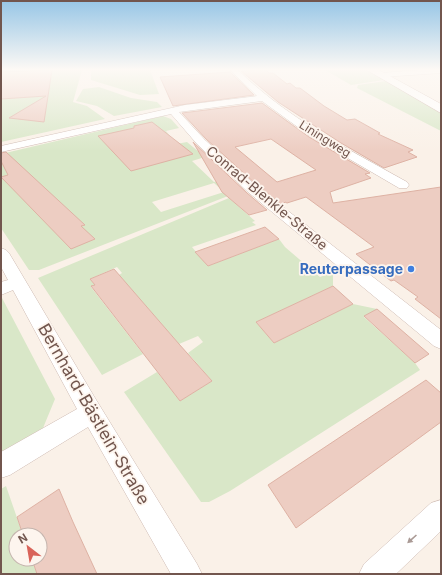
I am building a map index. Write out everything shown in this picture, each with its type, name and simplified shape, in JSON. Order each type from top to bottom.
[{"type":"street","points":[[420,97],[441,109]]},
{"type":"street","points":[[1,149],[173,111],[264,98]]},
{"type":"street","name":"Liningweg","points":[[264,98],[330,143],[403,185]]},
{"type":"street","name":"Conrad-Blenkle-Straße","points":[[173,111],[201,142],[252,190],[441,341]]},
{"type":"street","name":"Bernhard-Bästlein-Straße","points":[[1,253],[9,286],[92,412],[187,574]]},
{"type":"street","points":[[1,466],[92,412]]},
{"type":"street","points":[[374,574],[441,513]]},
{"type":"green space","points":[[1,97],[74,97],[73,102],[87,106],[105,119],[1,142]]},
{"type":"green space","points":[[78,97],[128,97],[157,102],[162,107],[114,116],[97,106],[76,101]]},
{"type":"green space","points":[[374,97],[413,97],[441,113],[441,131]]},
{"type":"green space","points":[[163,116],[171,119],[179,128],[166,131],[176,144],[187,142],[205,157],[192,161],[214,182],[228,178],[228,196],[39,270],[29,270],[1,228],[1,154]],"holes":[[[214,183],[224,192],[161,212],[152,202]]]},
{"type":"green space","points":[[229,198],[255,221],[252,222],[256,225],[192,247],[208,266],[279,239],[285,247],[320,277],[333,272],[333,286],[256,322],[274,343],[353,304],[377,309],[364,317],[415,363],[420,370],[230,491],[209,502],[201,502],[124,392],[157,372],[180,401],[212,381],[188,353],[203,342],[198,336],[179,344],[119,275],[122,273],[117,267],[90,279],[95,285],[91,287],[143,354],[102,375],[38,278]]},
{"type":"green space","points":[[1,296],[55,399],[43,428],[1,452]]},
{"type":"green space","points":[[6,486],[20,527],[8,527],[8,567],[35,567],[37,574],[1,574],[1,489]]},
{"type":"building","points":[[1,97],[33,97],[1,99]]},
{"type":"building","points":[[45,97],[48,97],[44,122],[9,118]]},
{"type":"building","points":[[169,97],[240,97],[173,106]]},
{"type":"building","points":[[272,97],[312,97],[347,120],[355,119],[380,133],[378,134],[413,150],[408,152],[417,157],[384,168],[341,143]]},
{"type":"building","points":[[262,103],[309,137],[370,173],[365,174],[371,178],[330,192],[333,203],[441,187],[441,319],[415,299],[418,297],[394,280],[391,281],[356,254],[374,247],[306,197],[287,203],[285,202],[282,205],[257,185],[206,139],[182,113]],"holes":[[[271,139],[316,170],[277,182],[235,147]]]},
{"type":"building","points":[[152,122],[193,154],[131,171],[98,136],[134,128],[134,126]]},
{"type":"building","points":[[193,142],[267,210],[249,215],[222,192]]},
{"type":"building","points":[[6,152],[85,225],[81,226],[95,239],[71,249],[1,177],[8,175],[1,161],[1,153]]},
{"type":"building","points":[[265,227],[279,239],[208,266],[195,252]]},
{"type":"building","points":[[114,269],[212,381],[180,401],[91,286],[95,285],[90,279]]},
{"type":"building","points":[[333,286],[353,304],[274,343],[256,322]]},
{"type":"building","points":[[377,309],[429,354],[415,363],[364,316]]},
{"type":"building","points":[[426,380],[441,393],[441,422],[296,528],[268,485]]},
{"type":"building","points":[[59,489],[97,574],[37,574],[35,567],[48,567],[48,527],[20,527],[17,517]]},
{"type":"place","name":"Reuterpassage","points":[[411,269]]}]
